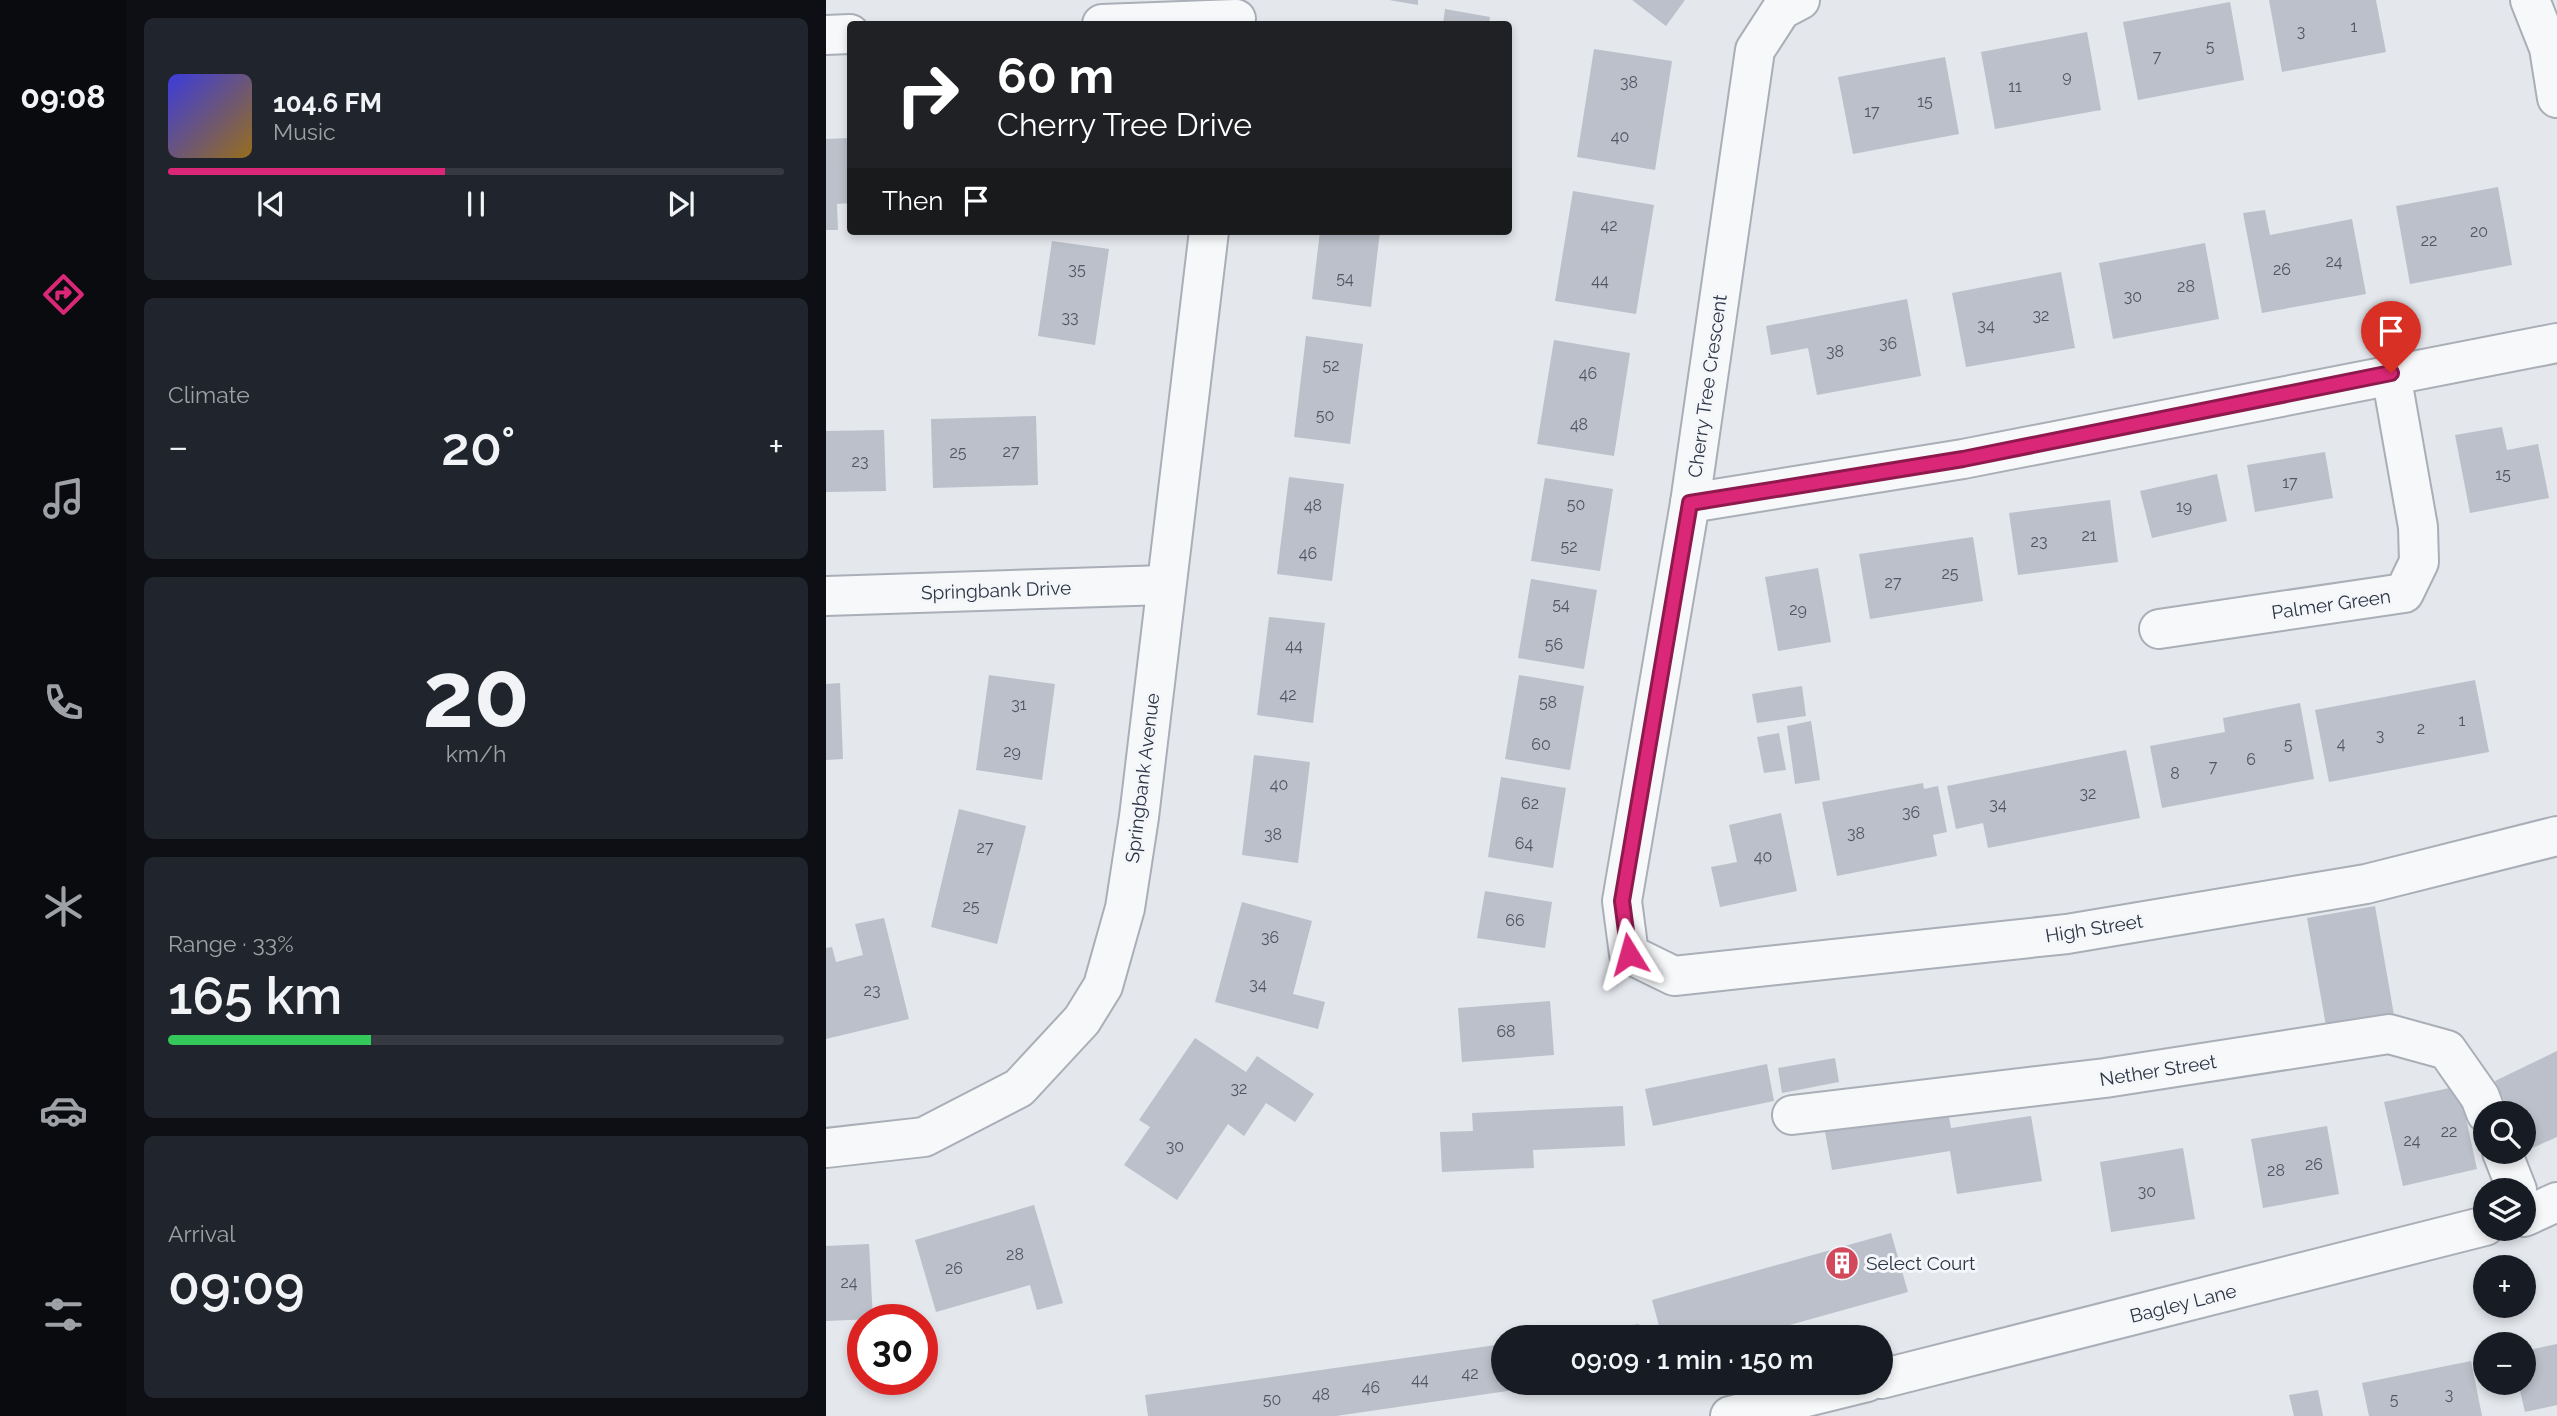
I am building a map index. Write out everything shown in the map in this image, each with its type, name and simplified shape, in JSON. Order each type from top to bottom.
[{"type":"street","name":"Cherry Tree Crescent","points":[[1629,954],[1622,901],[1690,503],[1755,50],[1781,10],[1800,0]]},
{"type":"street","points":[[2530,0],[2549,48],[2557,97]]},
{"type":"street","points":[[1147,21],[1236,15]]},
{"type":"street","points":[[826,35],[847,34]]},
{"type":"street","name":"Springbank Avenue","points":[[826,1148],[924,1137],[1019,1088],[1082,1020],[1103,986],[1125,908],[1139,817],[1209,235]]},
{"type":"street","points":[[1690,503],[1963,459],[2391,373],[2557,343]]},
{"type":"street","name":"Palmer Green","points":[[2159,629],[2404,593],[2419,562],[2418,527],[2391,373]]},
{"type":"street","name":"Springbank Drive","points":[[826,596],[1165,585]]},
{"type":"street","name":"High Street","points":[[1629,954],[1674,976],[2067,934],[2367,884],[2557,836]]},
{"type":"street","name":"Nether Street","points":[[1792,1115],[2105,1078],[2389,1034],[2447,1050],[2482,1101]]},
{"type":"street","name":"Bagley Lane","points":[[1893,1376],[2473,1229]]},
{"type":"street","points":[[1730,1416],[1815,1395]]},
{"type":"building","points":[[1389,0],[1418,0],[1418,5]]},
{"type":"building","points":[[1632,0],[1685,0],[1666,26]]},
{"type":"building","points":[[2269,0],[2376,0],[2386,52],[2282,72]]},
{"type":"building","points":[[2230,2],[2244,80],[2138,100],[2123,22]]},
{"type":"building","points":[[1445,9],[1490,17],[1489,21],[1443,21]]},
{"type":"building","points":[[2087,32],[2101,110],[1995,129],[1981,52]]},
{"type":"building","points":[[1594,49],[1672,61],[1655,170],[1577,157]]},
{"type":"building","points":[[1945,57],[1959,134],[1853,154],[1838,77]]},
{"type":"building","points":[[847,138],[847,203],[837,204],[838,230],[826,230],[826,139]]},
{"type":"building","points":[[2498,187],[2512,265],[2410,284],[2396,206]]},
{"type":"building","points":[[1573,191],[1654,205],[1636,314],[1555,301]]},
{"type":"building","points":[[2265,210],[2270,235],[2352,219],[2366,294],[2262,313],[2243,213]]},
{"type":"building","points":[[1320,235],[1380,235],[1371,307],[1312,299]]},
{"type":"building","points":[[1052,241],[1109,249],[1095,345],[1038,336]]},
{"type":"building","points":[[2205,243],[2219,319],[2113,339],[2099,263]]},
{"type":"building","points":[[2061,272],[2075,348],[1966,367],[1952,293]]},
{"type":"building","points":[[1907,299],[1921,376],[1817,395],[1808,348],[1771,355],[1766,326]]},
{"type":"building","points":[[1306,336],[1363,344],[1350,444],[1294,437]]},
{"type":"building","points":[[1554,340],[1630,353],[1614,456],[1537,444]]},
{"type":"building","points":[[1036,416],[1038,485],[933,488],[931,419]]},
{"type":"building","points":[[2502,427],[2507,450],[2538,444],[2549,498],[2470,513],[2455,435]]},
{"type":"building","points":[[884,430],[886,491],[826,492],[826,431]]},
{"type":"building","points":[[2325,452],[2333,498],[2255,512],[2247,465]]},
{"type":"building","points":[[2217,474],[2227,521],[2152,538],[2140,491]]},
{"type":"building","points":[[1289,477],[1344,484],[1332,581],[1277,574]]},
{"type":"building","points":[[1545,478],[1613,489],[1600,571],[1531,561]]},
{"type":"building","points":[[2110,500],[2118,562],[2018,575],[2009,513]]},
{"type":"building","points":[[1973,537],[1983,601],[1870,619],[1859,554]]},
{"type":"building","points":[[1818,568],[1831,642],[1778,651],[1765,577]]},
{"type":"building","points":[[1531,579],[1597,590],[1584,669],[1518,658]]},
{"type":"building","points":[[1269,617],[1325,623],[1313,723],[1257,715]]},
{"type":"building","points":[[989,675],[1055,684],[1042,780],[976,770]]},
{"type":"building","points":[[1519,675],[1584,686],[1570,770],[1505,759]]},
{"type":"building","points":[[2475,680],[2489,752],[2329,782],[2315,710]]},
{"type":"building","points":[[840,683],[843,759],[826,760],[826,684]]},
{"type":"building","points":[[1802,686],[1806,716],[1757,723],[1752,694]]},
{"type":"building","points":[[2300,703],[2314,779],[2162,808],[2150,746],[2225,732],[2223,718]]},
{"type":"building","points":[[1811,721],[1820,780],[1795,784],[1787,726]]},
{"type":"building","points":[[1779,733],[1786,770],[1764,773],[1757,737]]},
{"type":"building","points":[[2126,750],[2140,818],[1988,848],[1983,823],[1956,829],[1947,786]]},
{"type":"building","points":[[1254,755],[1310,762],[1298,863],[1242,855]]},
{"type":"building","points":[[1501,777],[1566,788],[1553,868],[1488,857]]},
{"type":"building","points":[[1923,783],[1924,789],[1938,786],[1947,832],[1933,835],[1937,856],[1837,876],[1822,802]]},
{"type":"building","points":[[959,809],[1026,826],[997,944],[931,927]]},
{"type":"building","points":[[1781,813],[1797,891],[1720,907],[1711,867],[1737,862],[1729,825]]},
{"type":"building","points":[[1485,891],[1552,902],[1545,948],[1477,938]]},
{"type":"building","points":[[1242,902],[1312,921],[1293,994],[1325,1002],[1318,1029],[1215,1002]]},
{"type":"building","points":[[2375,906],[2394,1015],[2326,1026],[2307,918]]},
{"type":"building","points":[[884,918],[909,1019],[826,1039],[826,948],[832,947],[836,962],[863,955],[855,924]]},
{"type":"building","points":[[1550,1001],[1554,1055],[1462,1062],[1458,1008]]},
{"type":"building","points":[[1195,1038],[1246,1072],[1257,1056],[1314,1094],[1295,1122],[1266,1103],[1244,1136],[1228,1124],[1177,1200],[1124,1165],[1150,1127],[1139,1120]]},
{"type":"building","points":[[2557,1051],[2557,1137],[2536,1146],[2536,1101],[2504,1101],[2495,1081]]},
{"type":"building","points":[[1835,1058],[1839,1082],[1782,1093],[1778,1068]]},
{"type":"building","points":[[1767,1064],[1774,1101],[1653,1126],[1645,1089]]},
{"type":"building","points":[[2459,1086],[2473,1151],[2473,1164],[2476,1164],[2477,1169],[2403,1186],[2384,1102]]},
{"type":"building","points":[[1623,1106],[1625,1146],[1533,1150],[1534,1168],[1442,1172],[1440,1132],[1473,1131],[1472,1113]]},
{"type":"building","points":[[1948,1112],[1951,1128],[2031,1116],[2042,1181],[1957,1194],[1950,1151],[1832,1170],[1825,1132]]},
{"type":"building","points":[[2327,1126],[2339,1194],[2263,1208],[2251,1139]]},
{"type":"building","points":[[2183,1148],[2195,1219],[2111,1232],[2100,1162]]},
{"type":"building","points":[[1034,1205],[1063,1303],[1037,1310],[1030,1285],[938,1311],[938,1304],[934,1304],[915,1240]]},
{"type":"building","name":"Select Court","points":[[1891,1233],[1908,1292],[1790,1325],[1659,1325],[1652,1300]]},
{"type":"building","points":[[869,1244],[872,1304],[847,1304],[847,1320],[826,1321],[826,1246]]},
{"type":"building","points":[[2557,1344],[2557,1405],[2525,1412],[2521,1395],[2536,1395],[2536,1348]]},
{"type":"building","points":[[1491,1346],[1491,1393],[1336,1416],[1148,1416],[1145,1395]]},
{"type":"building","points":[[2471,1361],[2473,1395],[2478,1395],[2482,1416],[2369,1416],[2362,1383]]},
{"type":"building","points":[[2318,1390],[2323,1416],[2294,1416],[2289,1395]]},
{"type":"place","name":"Select Court","points":[[1842,1263]]},
{"type":"route","points":[[1629,954],[1622,901],[1690,503],[1963,459],[2391,373]]}]
